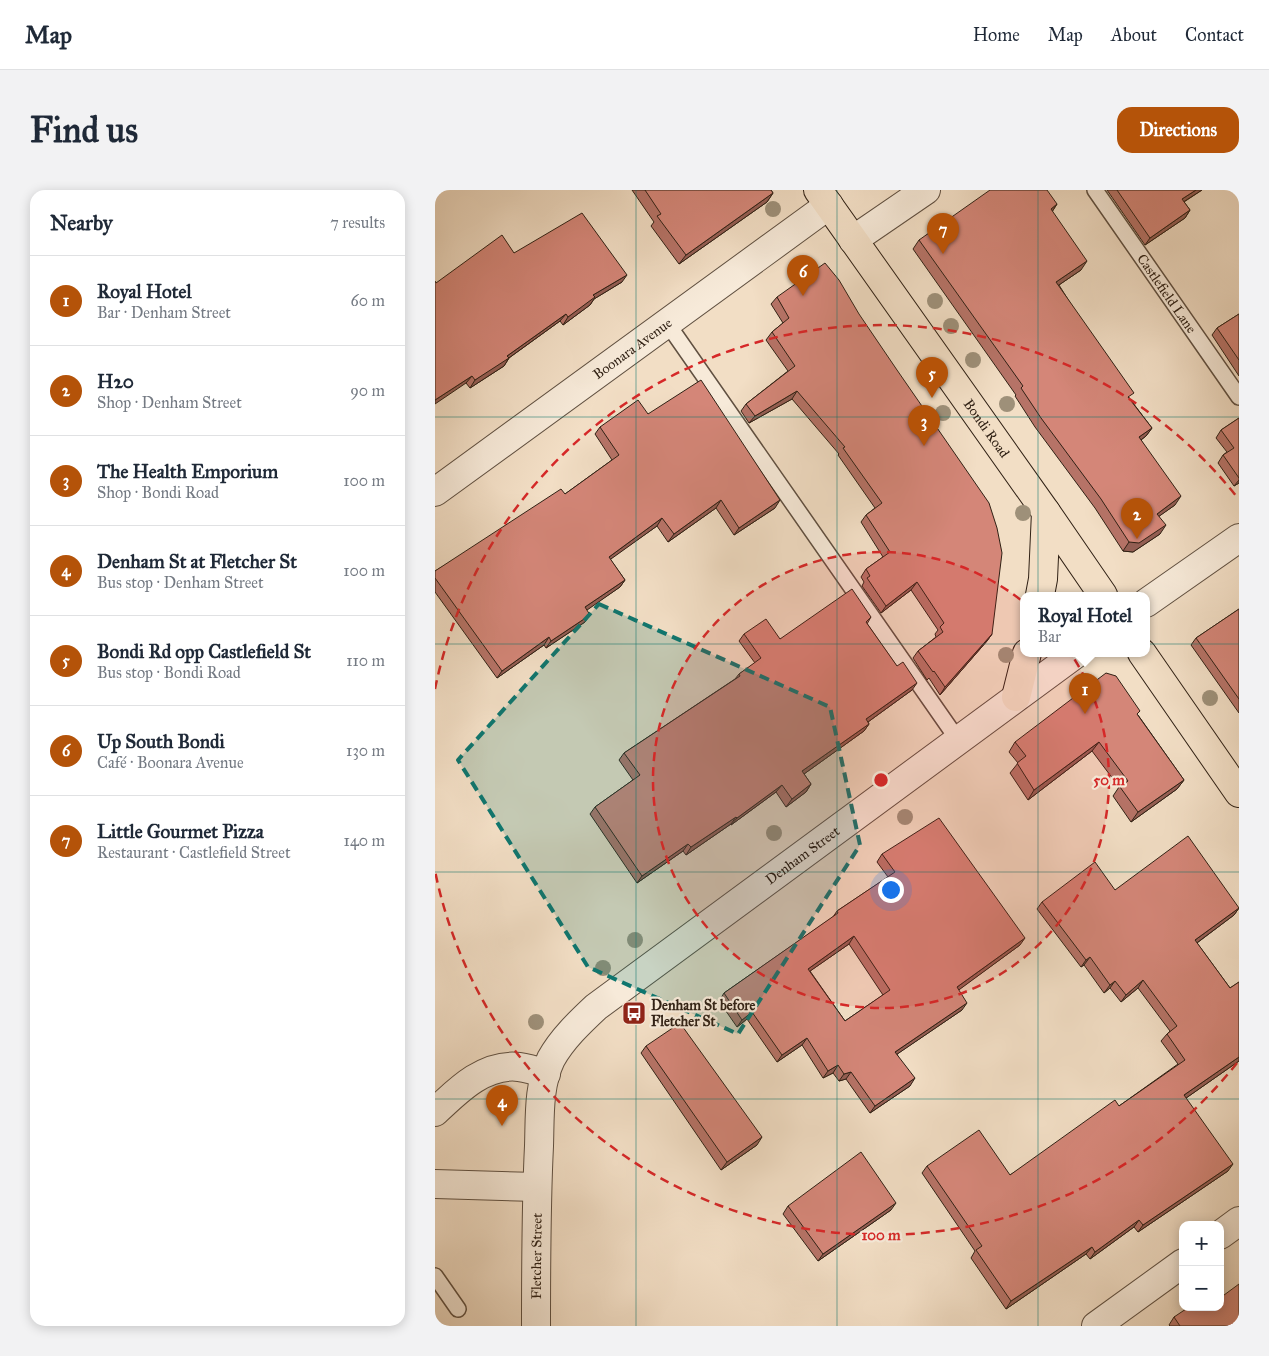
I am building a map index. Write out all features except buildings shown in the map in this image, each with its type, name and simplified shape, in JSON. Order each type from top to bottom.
[{"type":"main road","name":"Bondi Road","points":[[824,198],[1101,592]]},
{"type":"main road","points":[[1041,592],[1046,512]]},
{"type":"main road","points":[[1017,697],[1026,657]]},
{"type":"main road","points":[[1146,657],[1239,793]]},
{"type":"street","points":[[853,240],[926,190]]},
{"type":"street","name":"Boonara Avenue","points":[[435,492],[667,323],[824,198]]},
{"type":"street","points":[[1150,600],[1239,538]]},
{"type":"street","name":"Denham Street","points":[[537,1187],[541,1089],[551,1060],[580,1022],[596,1007],[1072,657]]},
{"type":"street","points":[[435,1112],[454,1094],[484,1073],[495,1068],[521,1067],[546,1074]]},
{"type":"street","points":[[435,1184],[537,1187]]},
{"type":"street","name":"Fletcher Street","points":[[536,1326],[537,1187]]},
{"type":"street","points":[[1224,1232],[1239,1221]]},
{"type":"street","points":[[1096,1326],[1179,1266]]},
{"type":"lane","name":"Castlefield Lane","points":[[1095,190],[1239,397]]},
{"type":"lane","points":[[667,323],[958,740]]},
{"type":"lane","points":[[435,1276],[458,1309]]},
{"type":"highlighted area","points":[[599,604],[830,707],[860,845],[738,1034],[588,967],[458,760]]},
{"type":"place","name":"Little Gourmet Pizza","points":[[943,254]]},
{"type":"place","name":"Up South Bondi","points":[[803,296]]},
{"type":"place","name":"Bondi Rd opp Castlefield St","points":[[932,398]]},
{"type":"place","name":"The Health Emporium","points":[[924,446]]},
{"type":"place","name":"H20","points":[[1137,539]]},
{"type":"place","name":"Royal Hotel","points":[[1085,714]]},
{"type":"place","name":"Denham St before Fletcher St","points":[[634,1013]]},
{"type":"place","name":"Denham St at Fletcher St","points":[[502,1126]]}]
